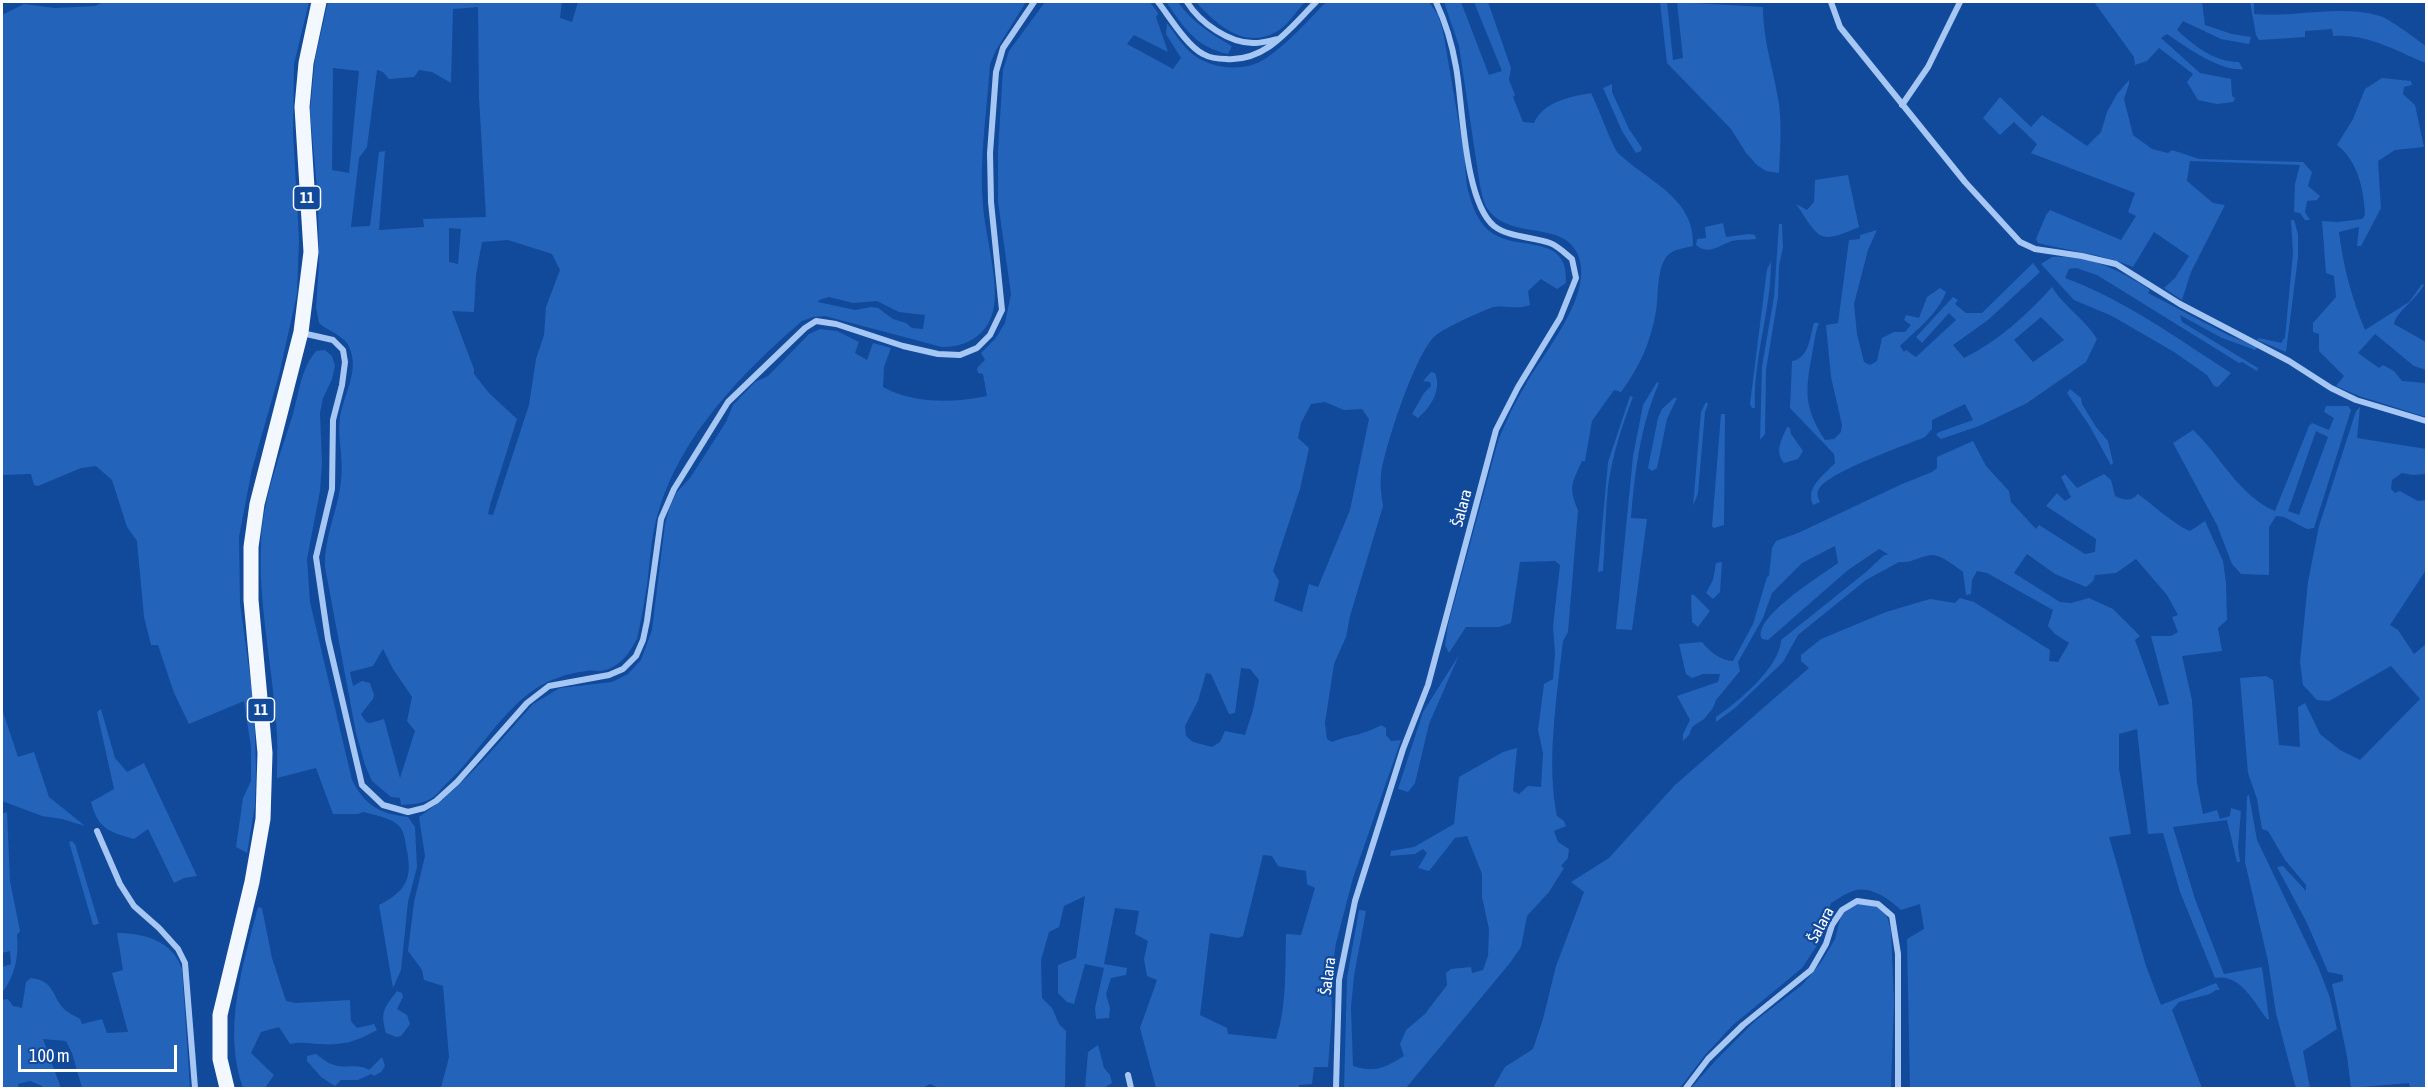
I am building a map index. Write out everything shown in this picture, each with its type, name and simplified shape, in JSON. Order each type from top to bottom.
[{"type":"main road","name":"11","points":[[227,1089],[220,1059],[220,1015],[252,882],[263,819],[265,753],[251,600],[251,547],[256,504],[301,332],[311,252],[302,106],[306,63],[319,2]]},
{"type":"street","points":[[301,332],[333,340],[343,350],[345,362],[333,420],[332,489],[316,557],[328,639],[362,785],[383,805],[408,812],[424,808],[436,801],[457,782],[527,703],[549,686],[609,675],[623,669],[636,656],[645,630],[661,519],[674,489],[728,402],[805,328],[816,321],[836,324],[903,346],[938,354],[960,355],[976,348],[990,336],[1002,310],[991,202],[990,153],[996,72],[1003,48],[1034,2]]},
{"type":"street","points":[[1158,2],[1192,45],[1203,54],[1219,59],[1238,60],[1260,55],[1316,2]]},
{"type":"street","points":[[1187,2],[1213,28],[1231,38],[1254,43],[1280,38]]},
{"type":"street","name":"Šalara","points":[[1336,1089],[1339,980],[1355,901],[1403,749],[1428,685],[1496,430],[1518,387],[1560,318],[1576,278],[1572,259],[1553,244],[1517,235],[1494,226],[1482,211],[1473,186],[1456,69],[1446,23],[1437,2]]},
{"type":"street","points":[[1831,2],[1840,27],[1965,182],[2020,242],[2035,249],[2116,264],[2180,304],[2289,361],[2331,388],[2356,400],[2427,421]]},
{"type":"street","points":[[1902,105],[1928,67],[1960,2]]},
{"type":"street","points":[[97,831],[120,884],[134,906],[178,949],[185,963],[195,1089]]},
{"type":"street","name":"Šalara","points":[[1686,1089],[1708,1059],[1743,1025],[1811,970],[1826,944],[1832,925],[1842,910],[1857,901],[1878,904],[1892,916],[1896,934],[1898,1089]]},
{"type":"street","points":[[1128,1075],[1131,1089]]},
{"type":"shaded area","points":[[103,2],[309,2],[294,64],[293,133],[299,238],[297,294],[279,375],[252,469],[239,537],[240,603],[254,706],[256,768],[255,805],[247,853],[236,847],[243,798],[251,781],[251,748],[244,701],[189,724],[174,693],[158,645],[151,645],[144,617],[137,541],[127,527],[112,480],[96,466],[81,468],[38,486],[34,485],[31,474],[2,475],[2,15],[24,4],[55,8],[95,6]]},
{"type":"shaded area","points":[[328,2],[562,2],[560,18],[572,22],[578,2],[1026,2],[996,50],[990,64],[982,188],[995,300],[986,327],[968,342],[942,347],[825,316],[802,321],[736,384],[716,407],[681,458],[658,513],[637,639],[627,655],[613,667],[601,671],[565,675],[532,691],[519,701],[436,795],[413,804],[401,805],[400,798],[391,797],[372,781],[365,765],[356,733],[325,567],[329,534],[341,481],[340,417],[353,366],[348,345],[341,337],[319,323],[316,307],[319,264],[318,200],[310,111],[315,59]],"holes":[[[478,7],[479,98],[486,217],[423,219],[424,227],[379,230],[385,151],[379,152],[370,226],[351,227],[359,158],[367,147],[377,70],[383,72],[389,79],[414,77],[419,70],[432,72],[451,83],[453,9]],[[333,68],[359,71],[349,173],[332,170]],[[449,228],[461,229],[458,264],[449,262]],[[508,240],[552,254],[560,270],[546,307],[544,335],[536,359],[529,405],[493,515],[488,514],[490,505],[517,419],[489,393],[474,374],[452,311],[474,312],[476,275],[482,242]],[[829,297],[853,303],[877,301],[899,312],[925,315],[923,329],[912,328],[906,323],[893,319],[878,308],[855,310],[818,302]],[[383,649],[412,697],[407,721],[415,731],[400,778],[384,719],[370,723],[366,722],[361,714],[373,699],[370,683],[362,681],[353,686],[350,672],[373,666]]]},
{"type":"shaded area","points":[[1045,2],[1150,2],[1158,13],[1156,17],[1168,52],[1134,35],[1127,44],[1173,69],[1181,58],[1166,34],[1167,23],[1190,52],[1198,58],[1216,65],[1237,67],[1265,59],[1297,32],[1326,2],[1429,2],[1438,15],[1443,31],[1464,153],[1467,184],[1476,214],[1488,230],[1499,237],[1550,249],[1559,256],[1565,266],[1566,283],[1557,289],[1541,279],[1528,291],[1530,305],[1494,307],[1464,319],[1436,335],[1428,344],[1411,379],[1388,443],[1381,474],[1383,506],[1350,616],[1346,637],[1334,664],[1325,723],[1327,739],[1332,742],[1381,725],[1386,728],[1386,735],[1391,741],[1401,740],[1353,878],[1336,943],[1331,977],[1332,1015],[1328,1067],[1314,1067],[1312,1084],[1299,1085],[1299,1088],[1156,1088],[1140,1028],[1157,980],[1147,976],[1144,959],[1148,941],[1135,934],[1139,911],[1115,908],[1104,964],[1127,968],[1126,975],[1111,978],[1106,994],[1110,1008],[1109,1018],[1096,1019],[1095,1008],[1104,968],[1085,964],[1074,1004],[1067,1002],[1058,993],[1058,965],[1076,958],[1085,896],[1064,906],[1059,927],[1049,932],[1041,960],[1042,998],[1052,1008],[1059,1024],[1066,1031],[1065,1088],[939,1088],[930,1084],[923,1088],[441,1088],[449,1057],[443,986],[424,980],[422,970],[408,951],[414,902],[425,856],[419,817],[466,778],[533,704],[560,688],[612,682],[628,674],[641,660],[652,630],[665,524],[677,492],[690,478],[726,422],[733,405],[755,382],[768,376],[809,334],[820,329],[837,331],[859,342],[855,353],[867,360],[873,343],[891,348],[884,367],[883,387],[895,393],[920,399],[948,401],[987,396],[983,374],[978,373],[977,368],[985,360],[981,353],[995,339],[1005,323],[1011,294],[998,202],[998,151],[1003,70],[1009,51]],"holes":[[[1325,402],[1344,410],[1362,409],[1369,419],[1350,510],[1318,587],[1309,584],[1302,612],[1274,601],[1279,581],[1273,571],[1300,489],[1309,448],[1298,438],[1301,423],[1311,404]],[[1241,668],[1250,669],[1259,680],[1245,735],[1225,731],[1220,742],[1212,747],[1193,742],[1186,736],[1185,726],[1198,701],[1206,673],[1211,674],[1229,714],[1235,713]],[[1263,855],[1272,856],[1278,866],[1306,871],[1307,884],[1315,888],[1301,935],[1286,934],[1284,1000],[1276,1039],[1228,1034],[1227,1028],[1200,1015],[1210,933],[1238,938],[1243,936]]]},
{"type":"shaded area","points":[[1166,2],[1178,2],[1202,27],[1232,46],[1228,54],[1216,51],[1198,41],[1185,28]]},
{"type":"shaded area","points":[[1196,2],[1305,2],[1276,32],[1264,37],[1253,38],[1231,32]]},
{"type":"shaded area","points":[[1444,2],[1461,2],[1489,75],[1502,71],[1474,2],[1488,2],[1511,68],[1509,80],[1523,122],[1534,123],[1544,110],[1558,101],[1591,93],[1618,153],[1668,192],[1686,215],[1692,229],[1693,246],[1672,252],[1663,262],[1659,275],[1654,322],[1643,354],[1621,392],[1614,390],[1592,421],[1585,461],[1582,461],[1573,485],[1573,496],[1578,510],[1568,632],[1563,641],[1552,752],[1557,816],[1564,821],[1566,826],[1554,831],[1558,842],[1569,849],[1568,858],[1561,866],[1564,868],[1549,892],[1527,916],[1521,947],[1510,963],[1406,1088],[1344,1088],[1347,978],[1359,910],[1366,911],[1354,976],[1351,1007],[1353,1066],[1368,1069],[1380,1068],[1404,1056],[1400,1044],[1406,1030],[1425,1014],[1447,985],[1446,973],[1451,969],[1471,967],[1472,973],[1483,970],[1488,956],[1489,929],[1482,897],[1482,874],[1467,836],[1455,838],[1429,871],[1418,868],[1427,853],[1423,849],[1415,854],[1390,856],[1391,851],[1414,847],[1454,824],[1459,777],[1503,752],[1517,748],[1513,791],[1519,794],[1528,786],[1541,787],[1543,753],[1538,730],[1544,684],[1553,679],[1555,654],[1553,626],[1560,565],[1555,561],[1520,562],[1511,623],[1499,627],[1466,627],[1449,653],[1445,645],[1448,625],[1498,441],[1522,391],[1566,321],[1580,285],[1581,268],[1577,253],[1570,243],[1548,233],[1508,224],[1497,218],[1487,208],[1480,186],[1459,46]]},
{"type":"shaded area","points":[[1660,2],[1667,2],[1673,60],[1683,58],[1677,2],[1763,7],[1765,32],[1780,113],[1779,173],[1766,171],[1757,165],[1746,153],[1731,129],[1667,63]]},
{"type":"shaded area","points":[[2094,2],[2202,2],[2205,25],[2232,34],[2251,37],[2249,44],[2221,39],[2183,21],[2177,30],[2205,52],[2221,59],[2239,62],[2243,69],[2234,69],[2214,62],[2167,34],[2161,38],[2200,73],[2231,79],[2232,96],[2235,98],[2233,102],[2217,104],[2198,100],[2187,82],[2193,74],[2159,48],[2147,61],[2135,65],[2134,57]]},
{"type":"shaded area","points":[[2250,2],[2254,2],[2254,14],[2349,11],[2380,16],[2426,46],[2426,63],[2369,40],[2333,36],[2332,29],[2305,31],[2305,37],[2259,40]]},
{"type":"shaded area","points":[[2382,78],[2411,81],[2412,85],[2404,87],[2403,94],[2415,105],[2424,147],[2395,150],[2378,161],[2381,208],[2361,246],[2357,246],[2359,227],[2339,232],[2349,282],[2365,330],[2409,302],[2422,284],[2424,285],[2398,315],[2394,324],[2426,342],[2426,370],[2414,366],[2375,334],[2358,353],[2379,368],[2383,365],[2394,371],[2402,381],[2426,383],[2426,417],[2359,396],[2336,386],[2344,376],[2319,351],[2319,334],[2313,332],[2313,323],[2336,297],[2334,276],[2326,273],[2322,221],[2362,219],[2365,215],[2363,196],[2355,168],[2337,145],[2353,119],[2365,89]]},
{"type":"shaded area","points":[[2129,80],[2124,99],[2133,135],[2152,149],[2168,153],[2172,150],[2199,159],[2303,162],[2312,172],[2308,186],[2320,196],[2317,200],[2307,201],[2305,212],[2310,220],[2305,220],[2300,213],[2294,212],[2295,184],[2300,165],[2190,161],[2187,181],[2213,203],[2225,205],[2191,272],[2182,300],[2164,288],[2175,278],[2189,256],[2154,232],[2133,267],[2098,256],[2038,243],[2036,239],[2050,210],[2121,240],[2136,216],[2128,212],[2135,193],[2031,153],[2037,144],[2014,122],[2000,135],[1983,118],[2000,97],[2031,127],[2042,115],[2087,146],[2101,132],[2107,112],[2117,94]]},
{"type":"shaded area","points":[[1612,84],[1612,92],[1629,129],[1642,148],[1636,153],[1622,131],[1603,88]]},
{"type":"shaded area","points":[[1848,175],[1859,227],[1835,236],[1821,235],[1810,225],[1796,204],[1807,210],[1814,202],[1815,180]]},
{"type":"shaded area","points":[[2291,220],[2294,220],[2298,234],[2298,257],[2286,352],[2257,340],[2259,338],[2281,343],[2285,337],[2293,253]]},
{"type":"shaded area","points":[[1723,223],[1726,237],[1749,234],[1755,235],[1756,239],[1732,241],[1710,250],[1696,245],[1697,239],[1706,238],[1705,227]]},
{"type":"shaded area","points":[[1779,224],[1782,224],[1783,247],[1779,266],[1778,297],[1766,370],[1765,434],[1760,440],[1762,366],[1774,297]]},
{"type":"shaded area","points":[[1877,230],[1868,250],[1854,304],[1857,334],[1864,362],[1870,365],[1877,361],[1882,338],[1894,332],[1905,332],[1911,325],[1904,320],[1906,315],[1919,318],[1927,297],[1940,288],[1946,292],[1942,300],[1926,321],[1900,346],[1904,352],[1906,350],[1916,357],[1956,320],[1949,313],[1922,343],[1916,337],[1953,297],[1958,300],[1955,304],[1966,313],[1982,313],[2033,263],[2040,272],[1988,320],[1953,345],[1964,358],[1989,344],[2032,308],[2052,287],[2097,339],[2086,362],[2027,403],[1979,426],[1941,439],[1936,435],[1973,420],[1965,404],[1932,420],[1932,429],[1925,437],[1851,467],[1825,482],[1818,492],[1820,502],[1813,505],[1811,493],[1813,487],[1835,463],[1834,454],[1790,408],[1792,361],[1805,352],[1814,323],[1819,323],[1810,368],[1808,399],[1813,418],[1825,440],[1834,439],[1841,432],[1842,425],[1831,377],[1826,325],[1838,323],[1849,240],[1860,239],[1860,235]],"holes":[[[2041,317],[2064,340],[2033,362],[2014,340]]]},
{"type":"shaded area","points":[[2052,257],[2079,258],[2116,270],[2150,290],[2148,293],[2228,335],[2258,347],[2255,350],[2222,338],[2180,315],[2182,322],[2258,368],[2257,371],[2242,362],[2239,363],[2097,275],[2076,268],[2069,269],[2065,278],[2130,309],[2231,373],[2218,387],[2214,386],[2207,375],[2174,352],[2112,316],[2074,300],[2041,264]]},
{"type":"shaded area","points":[[1771,262],[1755,389],[1755,408],[1752,408],[1750,404],[1767,269]]},
{"type":"shaded area","points":[[325,350],[332,356],[335,366],[320,413],[322,463],[320,491],[307,559],[310,602],[352,780],[362,796],[374,807],[381,811],[408,817],[415,827],[417,867],[408,902],[401,970],[393,988],[379,905],[396,894],[406,882],[409,866],[402,829],[390,820],[363,812],[333,814],[316,768],[277,778],[277,730],[262,587],[262,525],[273,477],[304,373],[316,351]]},
{"type":"shaded area","points":[[1431,372],[1435,373],[1437,379],[1436,392],[1427,409],[1418,418],[1412,414],[1424,393],[1431,386],[1430,382],[1423,381]]},
{"type":"shaded area","points":[[1657,382],[1659,383],[1647,416],[1639,449],[1631,518],[1647,519],[1632,630],[1616,629],[1633,456],[1643,405]]},
{"type":"shaded area","points":[[2070,389],[2081,398],[2082,404],[2096,427],[2108,441],[2113,463],[2111,465],[2089,425],[2067,393]]},
{"type":"shaded area","points":[[1630,396],[1633,397],[1618,441],[1610,475],[1603,571],[1598,572],[1608,462]]},
{"type":"shaded area","points":[[1677,398],[1667,419],[1657,468],[1652,471],[1648,468],[1658,418],[1662,409]]},
{"type":"shaded area","points":[[1706,402],[1708,404],[1705,412],[1698,493],[1693,506],[1701,412]]},
{"type":"shaded area","points":[[2326,406],[2348,406],[2351,410],[2314,528],[2307,529],[2284,517],[2276,516],[2269,527],[2269,575],[2241,574],[2232,564],[2217,525],[2173,443],[2193,430],[2251,496],[2275,511],[2309,426],[2312,423],[2329,430],[2334,418],[2324,412]],"holes":[[[2316,431],[2328,437],[2299,515],[2288,511]]]},
{"type":"shaded area","points":[[2360,407],[2357,438],[2426,449],[2426,478],[2425,474],[2402,473],[2392,480],[2391,489],[2395,493],[2400,491],[2418,501],[2426,500],[2426,570],[2390,625],[2398,630],[2414,654],[2426,644],[2426,1088],[2410,1088],[2409,1083],[2351,1088],[2347,1056],[2332,984],[2343,981],[2343,975],[2328,972],[2307,923],[2277,867],[2283,866],[2306,891],[2306,885],[2285,860],[2268,831],[2262,829],[2257,799],[2248,773],[2240,678],[2266,676],[2273,680],[2279,745],[2300,747],[2298,707],[2305,703],[2320,734],[2340,750],[2360,760],[2420,699],[2391,666],[2329,701],[2317,700],[2303,685],[2300,662],[2308,582],[2319,526],[2356,411]]},
{"type":"shaded area","points":[[1721,414],[1725,414],[1724,525],[1714,528],[1712,526]]},
{"type":"shaded area","points":[[1787,427],[1790,428],[1791,434],[1803,451],[1798,459],[1784,463],[1779,450]]},
{"type":"shaded area","points":[[1973,441],[1986,466],[2009,491],[2011,502],[2036,529],[2039,525],[2085,554],[2095,552],[2096,539],[2046,506],[2057,493],[2065,501],[2071,497],[2061,477],[2065,474],[2077,488],[2104,474],[2111,480],[2115,496],[2127,500],[2138,494],[2171,520],[2190,531],[2205,521],[2223,561],[2226,583],[2227,620],[2218,628],[2222,651],[2182,656],[2192,700],[2197,783],[2203,814],[2217,810],[2220,819],[2230,816],[2231,808],[2241,811],[2238,847],[2240,862],[2237,862],[2227,820],[2173,827],[2195,899],[2224,974],[2262,967],[2269,1019],[2239,984],[2224,978],[2215,978],[2180,892],[2163,833],[2148,834],[2137,729],[2119,734],[2119,769],[2131,834],[2109,837],[2146,966],[2161,1005],[2216,983],[2220,990],[2179,1002],[2172,1010],[2202,1088],[1910,1088],[1907,939],[1924,929],[1920,904],[1901,910],[1879,894],[1859,890],[1848,893],[1831,903],[1818,944],[1802,968],[1733,1025],[1705,1055],[1680,1088],[1495,1088],[1505,1067],[1533,1049],[1556,966],[1584,892],[1571,882],[1609,858],[1675,785],[1809,668],[1801,661],[1801,655],[1821,639],[1886,612],[1930,599],[1955,603],[1960,598],[1974,602],[2050,650],[2049,661],[2058,662],[2069,643],[2055,634],[2048,626],[2053,610],[1987,573],[1977,571],[1972,580],[1971,594],[1966,595],[1963,572],[1941,557],[1929,555],[1908,562],[1899,562],[1866,580],[1798,635],[1783,662],[1735,708],[1716,722],[1716,717],[1746,694],[1766,673],[1779,650],[1781,640],[1888,554],[1879,549],[1848,570],[1768,640],[1762,639],[1761,630],[1777,609],[1838,563],[1835,546],[1802,563],[1772,593],[1763,618],[1738,662],[1740,671],[1716,700],[1713,708],[1704,719],[1692,727],[1689,735],[1683,741],[1683,734],[1690,720],[1677,696],[1718,682],[1720,674],[1703,674],[1692,678],[1686,674],[1679,644],[1702,642],[1716,655],[1733,661],[1753,624],[1769,576],[1772,548],[1776,541],[1932,472],[1937,468],[1937,457]],"holes":[[[2027,554],[2055,574],[2086,587],[2093,581],[2095,575],[2116,573],[2136,559],[2167,595],[2178,615],[2172,617],[2178,632],[2171,636],[2151,636],[2169,704],[2159,706],[2135,640],[2140,636],[2113,609],[2089,598],[2071,603],[2060,602],[2014,573]]]},
{"type":"shaded area","points":[[1722,562],[1720,592],[1713,599],[1706,593],[1713,580],[1716,563]]},
{"type":"shaded area","points":[[1693,594],[1710,611],[1698,627],[1692,622],[1691,596]]},
{"type":"shaded area","points":[[1459,655],[1429,724],[1415,783],[1408,792],[1398,789],[1423,712]]},
{"type":"shaded area","points":[[2,709],[18,757],[34,752],[49,797],[85,826],[42,816],[2,801]]},
{"type":"shaded area","points":[[101,709],[115,758],[127,772],[144,763],[197,876],[184,878],[174,883],[148,829],[134,839],[111,831],[97,818],[91,802],[114,789],[97,712]]},
{"type":"shaded area","points":[[2249,795],[2257,840],[2319,969],[2330,998],[2337,1029],[2303,1051],[2310,1088],[2296,1088],[2276,1013],[2268,961],[2245,862],[2247,796]]},
{"type":"shaded area","points":[[7,812],[10,881],[20,931],[17,935],[15,966],[2,993],[2,967],[11,964],[10,951],[2,953],[2,814]]},
{"type":"shaded area","points":[[72,841],[75,844],[99,924],[93,925],[69,842]]},
{"type":"shaded area","points":[[1859,903],[1875,905],[1886,913],[1891,930],[1894,1001],[1891,1088],[1691,1088],[1755,1021],[1802,985],[1822,961],[1835,939],[1841,916],[1848,906]]},
{"type":"shaded area","points":[[258,907],[262,908],[272,958],[286,1001],[296,1003],[350,1000],[351,1021],[357,1028],[374,1024],[377,1030],[351,1042],[337,1044],[290,1044],[279,1027],[261,1032],[251,1053],[274,1075],[265,1088],[243,1088],[234,1043],[235,1020],[241,974]]},
{"type":"shaded area","points":[[117,933],[156,940],[165,945],[178,959],[182,969],[190,1088],[82,1088],[72,1053],[66,1041],[43,1039],[61,1088],[43,1088],[30,1081],[18,1084],[19,1088],[2,1088],[2,1000],[8,999],[13,1006],[22,1008],[26,982],[31,978],[49,985],[64,1009],[80,1019],[82,1024],[102,1019],[107,1033],[128,1032],[112,973],[123,970]]},
{"type":"shaded area","points":[[397,991],[402,993],[403,997],[397,1009],[407,1015],[410,1024],[401,1036],[396,1037],[386,1033],[383,1015],[386,1006]]},
{"type":"shaded area","points":[[1098,1045],[1104,1068],[1110,1075],[1112,1083],[1104,1088],[1085,1088],[1088,1052]]},
{"type":"shaded area","points":[[316,1054],[334,1065],[361,1067],[369,1070],[382,1057],[385,1066],[374,1076],[371,1074],[358,1080],[341,1080],[335,1086],[321,1077],[307,1061],[307,1056]]}]
